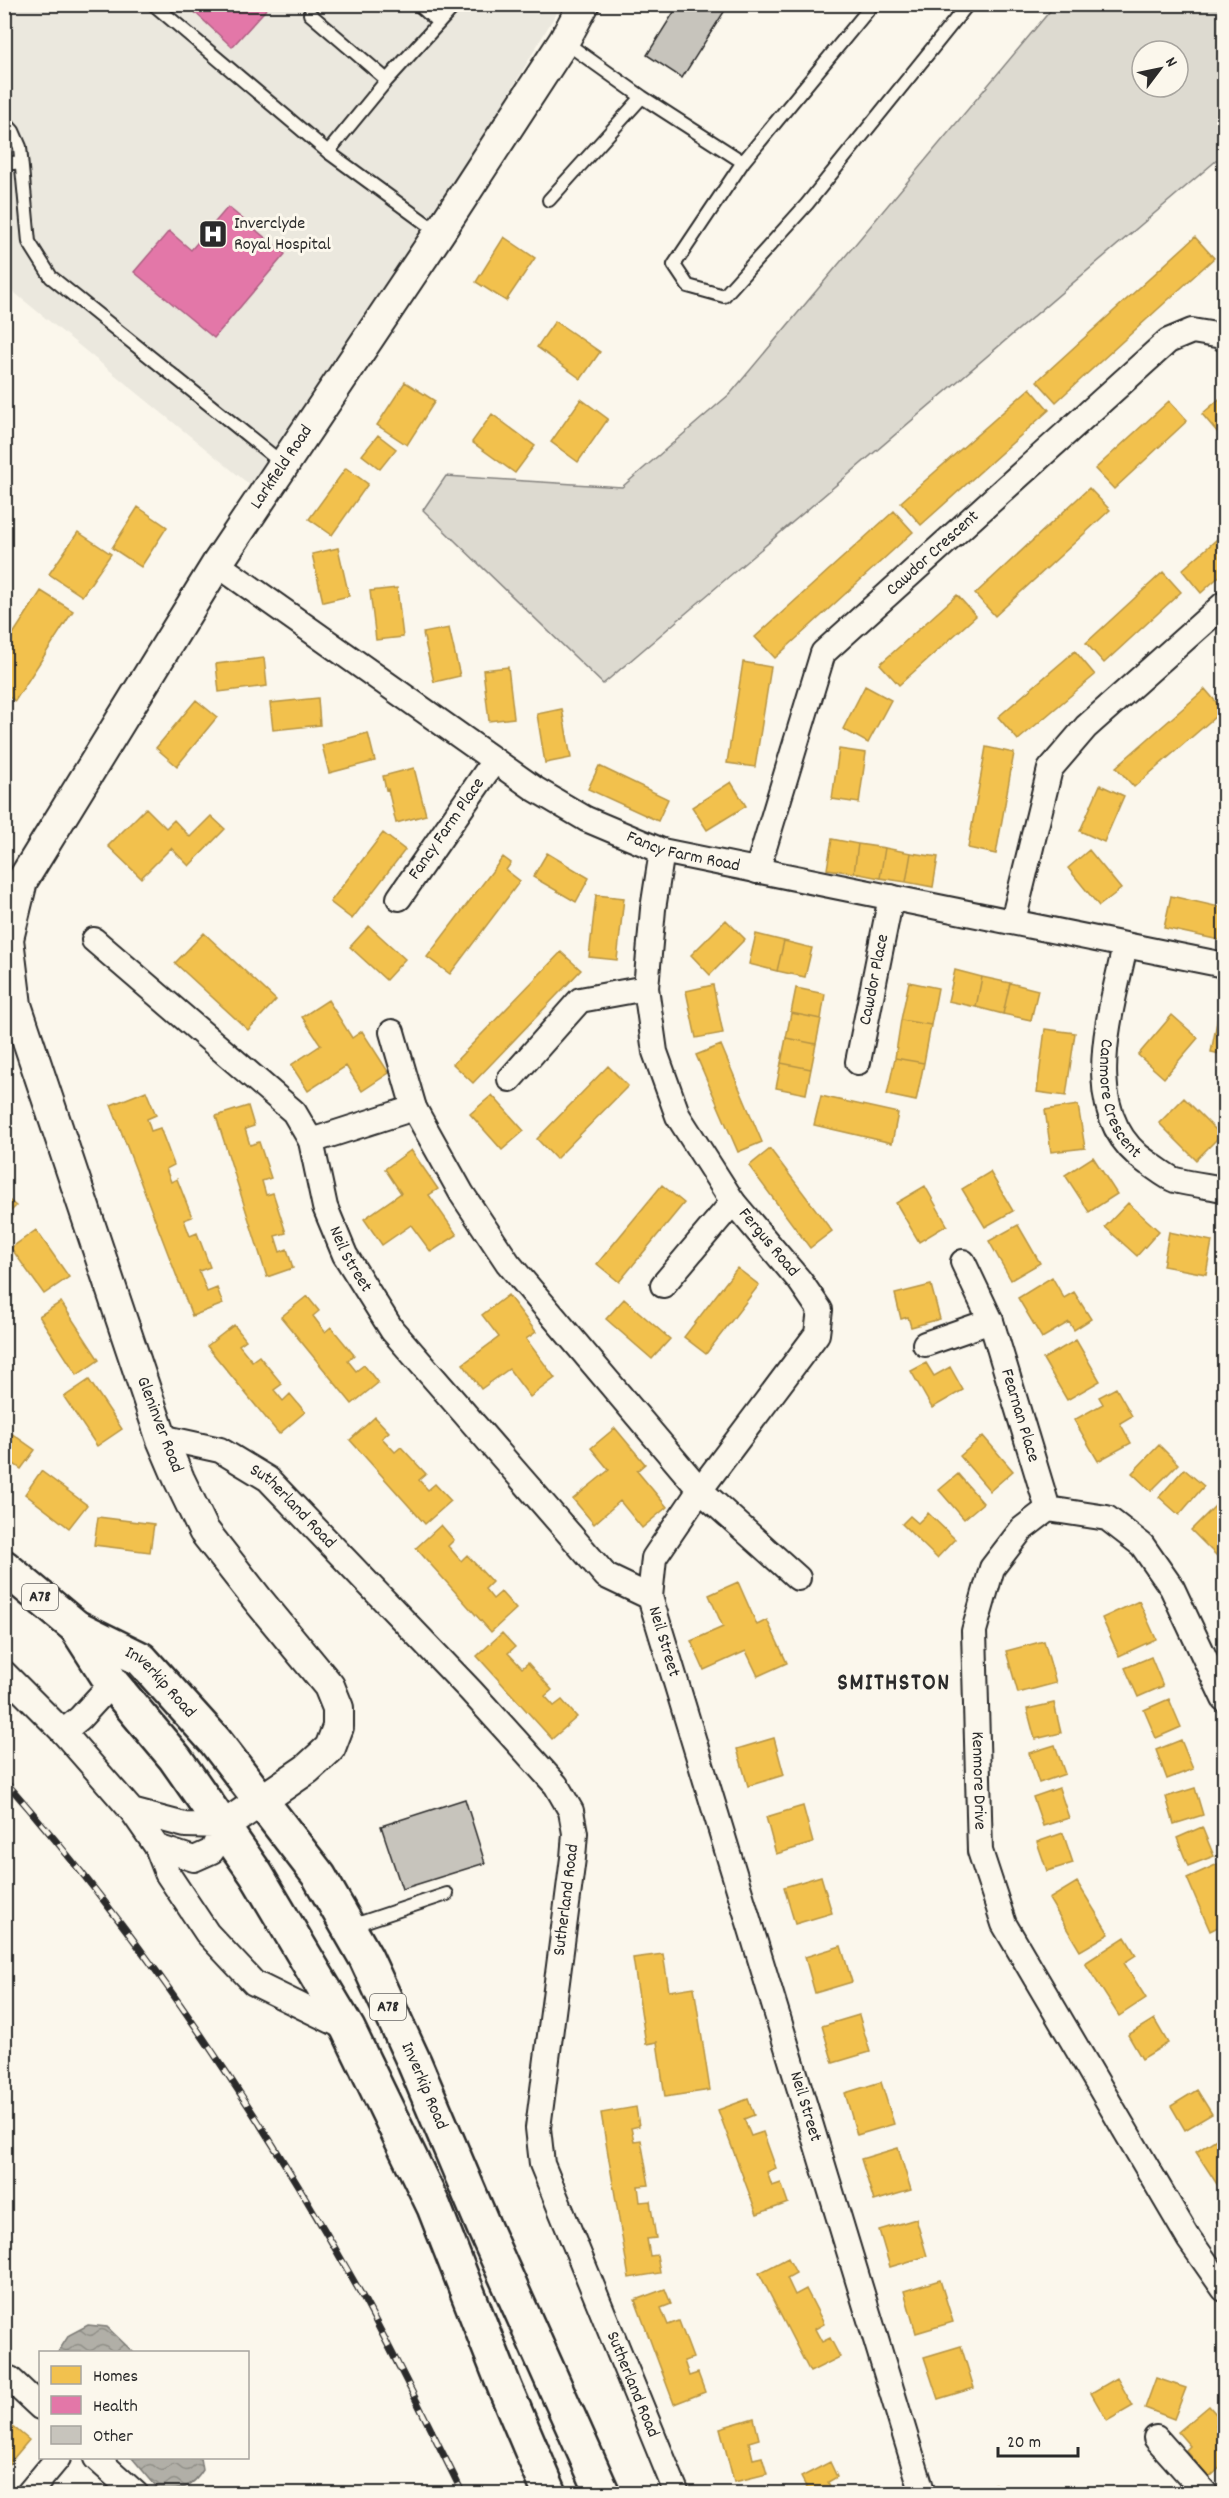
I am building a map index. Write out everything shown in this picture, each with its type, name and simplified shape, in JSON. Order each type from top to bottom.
[{"type":"highway","name":"Inverkip Road","points":[[4,1567],[76,1627],[141,1659],[215,1741],[319,1876],[366,1958],[414,2062],[485,2230],[603,2493]]},
{"type":"highway","name":"Inverkip Road","points":[[76,1627],[112,1683],[175,1758],[224,1826],[267,1890],[348,2029],[434,2207],[505,2388],[550,2493]]},
{"type":"street","name":"Larkfield Road","points":[[6,939],[22,881],[217,564],[439,233],[564,41],[584,4]]},
{"type":"street","name":"Cawdor Crescent","points":[[757,871],[823,653],[1168,341],[1192,331],[1222,336],[1224,339]]},
{"type":"street","name":"Fancy Farm Road","points":[[217,564],[535,789],[586,819],[662,851],[1224,965]]},
{"type":"street","points":[[1013,921],[1050,769],[1086,727],[1224,604]]},
{"type":"street","name":"Fancy Farm Place","points":[[399,898],[494,761]]},
{"type":"street","name":"Fergus Road","points":[[650,1597],[654,1558],[700,1490],[817,1334],[820,1310],[800,1281],[733,1202],[678,1116],[656,1052],[646,988],[653,909],[662,851]]},
{"type":"street","name":"Cawdor Place","points":[[858,1062],[891,897]]},
{"type":"street","name":"Gleninver Road","points":[[6,939],[16,1005],[161,1437],[204,1531],[328,1686],[338,1708],[338,1727],[330,1748],[307,1769],[224,1826]]},
{"type":"street","name":"Neil Street","points":[[94,940],[294,1112],[311,1142],[325,1207],[345,1255],[392,1330],[606,1576],[650,1597],[923,2493]]},
{"type":"street","name":"Canmore Crescent","points":[[1125,946],[1104,1046],[1104,1093],[1115,1126],[1137,1155],[1173,1179],[1224,1189]]},
{"type":"street","points":[[510,1079],[580,1000],[646,988]]},
{"type":"street","points":[[392,1032],[414,1108],[462,1194],[508,1263],[700,1490],[798,1578]]},
{"type":"street","points":[[311,1142],[414,1108]]},
{"type":"street","points":[[663,1285],[733,1202]]},
{"type":"street","name":"Fearnan Place","points":[[963,1262],[991,1321],[1048,1509]]},
{"type":"street","points":[[926,1344],[991,1321]]},
{"type":"street","name":"Sutherland Road","points":[[161,1437],[220,1450],[268,1479],[471,1691],[556,1785],[571,1811],[575,1833],[573,1858],[538,2128],[542,2164],[677,2493]]},
{"type":"street","points":[[1048,1509],[1107,1518],[1142,1545],[1172,1588],[1224,1699]]},
{"type":"street","name":"Kenmore Drive","points":[[1048,1509],[1022,1529],[992,1568],[974,1631],[980,1851],[1004,1924],[1189,2239],[1224,2289]]},
{"type":"street","points":[[4,1673],[63,1732],[132,1811],[157,1847],[167,1873],[207,1933],[254,1983],[348,2029]]},
{"type":"street","points":[[63,1732],[80,1718],[112,1683]]},
{"type":"street","points":[[132,1811],[185,1825],[224,1826],[212,1851],[194,1859],[157,1847]]},
{"type":"street","points":[[10,2379],[39,2406]]},
{"type":"street","points":[[1156,2438],[1194,2490]]},
{"type":"street","points":[[28,2493],[56,2459]]},
{"type":"street","points":[[98,2459],[136,2493]]},
{"type":"lane","points":[[153,4],[327,152],[439,233]]},
{"type":"lane","points":[[418,4],[439,23]]},
{"type":"lane","points":[[327,152],[387,80],[456,4]]},
{"type":"lane","points":[[873,4],[743,162],[674,265],[688,285],[724,296],[807,204],[968,4]]},
{"type":"lane","points":[[310,14],[387,80]]},
{"type":"lane","points":[[564,41],[642,97],[743,162]]},
{"type":"lane","points":[[549,200],[642,97]]},
{"type":"lane","points":[[4,121],[13,131],[20,147],[29,242],[51,277],[284,465]]},
{"type":"lane","points":[[4,164],[21,162]]},
{"type":"lane","points":[[348,1928],[447,1894]]},
{"type":"shaded area","name":"Inverclyde Royal Hospital","points":[[4,5],[561,5],[456,184],[250,485],[5,285]]},
{"type":"shaded area","points":[[1055,5],[1224,5],[1224,154],[603,684],[423,510],[446,476],[622,487],[731,393]]},
{"type":"water","points":[[88,2325],[107,2327],[132,2351],[59,2351],[69,2335]]},
{"type":"water","points":[[133,2459],[201,2459],[203,2470],[195,2481],[185,2487],[161,2492]]},
{"type":"building: Homes","points":[[504,237],[535,258],[506,301],[476,282]]},
{"type":"building: Homes","points":[[1195,237],[1214,258],[1056,402],[1037,381]]},
{"type":"building: Homes","points":[[555,321],[600,352],[581,379],[537,347]]},
{"type":"building: Homes","points":[[405,382],[435,401],[407,445],[377,425]]},
{"type":"building: Homes","points":[[1030,388],[1049,410],[921,525],[901,502]]},
{"type":"building: Homes","points":[[1224,395],[1224,440],[1202,414]]},
{"type":"building: Homes","points":[[581,399],[608,419],[578,462],[551,442]]},
{"type":"building: Homes","points":[[1169,401],[1187,421],[1114,489],[1095,469]]},
{"type":"building: Homes","points":[[492,414],[535,446],[515,473],[472,442]]},
{"type":"building: Homes","points":[[378,435],[396,449],[380,469],[362,455]]},
{"type":"building: Homes","points":[[346,468],[368,484],[332,535],[309,519]]},
{"type":"building: Homes","points":[[1089,488],[1110,510],[995,616],[975,594]]},
{"type":"building: Homes","points":[[138,507],[167,527],[141,567],[112,548]]},
{"type":"building: Homes","points":[[894,511],[913,532],[775,658],[755,637]]},
{"type":"building: Homes","points":[[78,532],[111,554],[82,596],[49,574]]},
{"type":"building: Homes","points":[[1224,533],[1224,572],[1201,593],[1182,570]]},
{"type":"building: Homes","points":[[338,548],[349,596],[323,602],[312,554]]},
{"type":"building: Homes","points":[[1163,572],[1181,592],[1104,663],[1086,643]]},
{"type":"building: Homes","points":[[397,588],[403,637],[376,640],[370,591]]},
{"type":"building: Homes","points":[[41,591],[73,611],[15,701],[4,694],[4,648]]},
{"type":"building: Homes","points":[[957,595],[976,616],[899,685],[880,664]]},
{"type":"building: Homes","points":[[449,628],[460,676],[434,682],[423,633]]},
{"type":"building: Homes","points":[[1075,651],[1095,675],[1018,740],[998,717]]},
{"type":"building: Homes","points":[[264,658],[267,686],[219,692],[216,664]]},
{"type":"building: Homes","points":[[743,662],[771,667],[755,767],[727,763]]},
{"type":"building: Homes","points":[[508,667],[514,718],[489,721],[483,670]]},
{"type":"building: Homes","points":[[865,686],[891,700],[868,743],[843,729]]},
{"type":"building: Homes","points":[[1205,689],[1223,710],[1134,787],[1116,767]]},
{"type":"building: Homes","points":[[318,698],[320,725],[273,730],[270,703]]},
{"type":"building: Homes","points":[[196,700],[217,717],[177,766],[156,748]]},
{"type":"building: Homes","points":[[562,709],[571,758],[545,763],[537,714]]},
{"type":"building: Homes","points":[[368,733],[375,761],[329,773],[322,745]]},
{"type":"building: Homes","points":[[986,747],[1014,753],[996,854],[968,848]]},
{"type":"building: Homes","points":[[839,749],[866,753],[859,803],[832,799]]},
{"type":"building: Homes","points":[[599,766],[668,799],[658,821],[588,789]]},
{"type":"building: Homes","points":[[414,768],[426,815],[396,823],[383,776]]},
{"type":"building: Homes","points":[[731,782],[746,806],[707,830],[692,807]]},
{"type":"building: Homes","points":[[1100,785],[1124,796],[1104,842],[1080,831]]},
{"type":"building: Homes","points":[[146,808],[166,828],[174,820],[190,837],[211,816],[225,829],[189,866],[171,848],[141,878],[108,846]]},
{"type":"building: Homes","points":[[383,833],[405,850],[352,919],[330,902]]},
{"type":"building: Homes","points":[[832,839],[858,844],[854,873],[827,869]]},
{"type":"building: Homes","points":[[858,844],[885,848],[880,878],[854,873]]},
{"type":"building: Homes","points":[[885,848],[911,853],[906,882],[880,878]]},
{"type":"building: Homes","points":[[1089,850],[1121,889],[1099,906],[1068,868]]},
{"type":"building: Homes","points":[[547,853],[589,878],[576,902],[533,877]]},
{"type":"building: Homes","points":[[911,853],[938,857],[933,887],[906,882]]},
{"type":"building: Homes","points":[[503,857],[511,863],[506,870],[520,881],[450,974],[427,957]]},
{"type":"building: Homes","points":[[596,895],[624,898],[617,960],[589,957]]},
{"type":"building: Homes","points":[[1171,896],[1224,908],[1224,941],[1164,928]]},
{"type":"building: Homes","points":[[726,920],[745,939],[710,975],[691,955]]},
{"type":"building: Homes","points":[[369,926],[405,959],[386,980],[350,947]]},
{"type":"building: Homes","points":[[204,933],[276,1000],[248,1030],[175,963]]},
{"type":"building: Homes","points":[[756,934],[784,941],[777,971],[749,964]]},
{"type":"building: Homes","points":[[784,941],[812,948],[805,977],[777,971]]},
{"type":"building: Homes","points":[[561,952],[581,970],[473,1083],[453,1064]]},
{"type":"building: Homes","points":[[955,970],[982,977],[976,1007],[948,1001]]},
{"type":"building: Homes","points":[[982,977],[1010,983],[1003,1014],[976,1007]]},
{"type":"building: Homes","points":[[909,982],[938,988],[931,1025],[901,1020]]},
{"type":"building: Homes","points":[[1010,983],[1038,990],[1031,1020],[1003,1014]]},
{"type":"building: Homes","points":[[713,985],[723,1033],[696,1038],[686,991]]},
{"type":"building: Homes","points":[[796,988],[825,994],[821,1019],[791,1013]]},
{"type":"building: Homes","points":[[328,1000],[352,1038],[362,1031],[389,1073],[362,1091],[346,1066],[308,1091],[291,1065],[321,1045],[302,1017]]},
{"type":"building: Homes","points":[[791,1013],[821,1019],[816,1044],[786,1038]]},
{"type":"building: Homes","points":[[1172,1015],[1198,1038],[1164,1078],[1138,1055]]},
{"type":"building: Homes","points":[[1218,1017],[1224,1019],[1224,1055],[1211,1052]]},
{"type":"building: Homes","points":[[901,1020],[931,1025],[924,1063],[895,1058]]},
{"type":"building: Homes","points":[[1045,1029],[1075,1033],[1066,1096],[1037,1092]]},
{"type":"building: Homes","points":[[786,1038],[816,1044],[811,1069],[781,1063]]},
{"type":"building: Homes","points":[[721,1045],[762,1142],[738,1152],[696,1055]]},
{"type":"building: Homes","points":[[895,1058],[924,1063],[916,1101],[887,1095]]},
{"type":"building: Homes","points":[[781,1063],[811,1069],[806,1094],[776,1088]]},
{"type":"building: Homes","points":[[608,1066],[628,1086],[556,1159],[537,1139]]},
{"type":"building: Homes","points":[[146,1091],[156,1115],[147,1119],[151,1131],[160,1128],[174,1165],[166,1169],[171,1182],[177,1179],[192,1217],[184,1220],[190,1236],[197,1233],[210,1267],[199,1271],[207,1292],[217,1288],[223,1304],[192,1316],[111,1105]]},
{"type":"building: Homes","points":[[492,1095],[524,1131],[502,1150],[470,1114]]},
{"type":"building: Homes","points":[[821,1096],[898,1113],[892,1143],[814,1125]]},
{"type":"building: Homes","points":[[1184,1098],[1221,1135],[1196,1160],[1159,1123]]},
{"type":"building: Homes","points":[[1078,1105],[1085,1148],[1051,1152],[1045,1110]]},
{"type":"building: Homes","points":[[248,1106],[254,1126],[245,1129],[250,1145],[259,1142],[271,1178],[262,1181],[266,1195],[273,1193],[286,1233],[275,1236],[280,1252],[287,1249],[293,1268],[267,1277],[216,1116]]},
{"type":"building: Homes","points":[[770,1149],[832,1231],[810,1248],[749,1166]]},
{"type":"building: Homes","points":[[411,1150],[438,1189],[429,1195],[457,1235],[431,1252],[411,1225],[382,1245],[364,1219],[401,1193],[385,1169]]},
{"type":"building: Homes","points":[[1093,1157],[1117,1194],[1089,1212],[1065,1175]]},
{"type":"building: Homes","points":[[990,1172],[1013,1211],[985,1227],[962,1189]]},
{"type":"building: Homes","points":[[662,1185],[684,1203],[619,1282],[597,1264]]},
{"type":"building: Homes","points":[[925,1186],[947,1225],[919,1242],[896,1203]]},
{"type":"building: Homes","points":[[4,1196],[16,1206],[4,1218]]},
{"type":"building: Homes","points":[[1128,1203],[1159,1231],[1137,1256],[1105,1227]]},
{"type":"building: Homes","points":[[1018,1225],[1040,1263],[1011,1280],[989,1241]]},
{"type":"building: Homes","points":[[36,1230],[69,1277],[44,1294],[11,1248]]},
{"type":"building: Homes","points":[[1169,1232],[1212,1241],[1206,1274],[1163,1266]]},
{"type":"building: Homes","points":[[1224,1242],[1224,1277],[1217,1276]]},
{"type":"building: Homes","points":[[737,1268],[759,1285],[706,1354],[684,1337]]},
{"type":"building: Homes","points":[[1052,1277],[1064,1298],[1074,1292],[1091,1319],[1074,1330],[1069,1322],[1042,1338],[1018,1298]]},
{"type":"building: Homes","points":[[931,1285],[940,1319],[911,1327],[908,1317],[901,1319],[895,1294]]},
{"type":"building: Homes","points":[[508,1295],[536,1332],[526,1339],[555,1378],[530,1397],[509,1369],[481,1389],[463,1364],[499,1337],[482,1315]]},
{"type":"building: Homes","points":[[307,1296],[319,1311],[313,1316],[325,1332],[331,1327],[354,1355],[348,1361],[356,1371],[364,1365],[378,1383],[352,1404],[281,1317]]},
{"type":"building: Homes","points":[[624,1299],[670,1339],[652,1359],[606,1319]]},
{"type":"building: Homes","points":[[61,1302],[99,1360],[77,1375],[39,1316]]},
{"type":"building: Homes","points":[[234,1325],[246,1340],[239,1345],[252,1361],[259,1356],[282,1384],[274,1390],[283,1401],[290,1394],[305,1412],[279,1434],[207,1346]]},
{"type":"building: Homes","points":[[1076,1340],[1100,1381],[1067,1400],[1043,1359]]},
{"type":"building: Homes","points":[[926,1363],[934,1376],[950,1367],[963,1390],[932,1408],[911,1371]]},
{"type":"building: Homes","points":[[89,1380],[122,1429],[97,1446],[64,1397]]},
{"type":"building: Homes","points":[[1116,1388],[1132,1416],[1120,1423],[1131,1443],[1098,1461],[1074,1420],[1103,1404],[1099,1397]]},
{"type":"building: Homes","points":[[375,1417],[389,1432],[382,1438],[395,1452],[401,1447],[426,1474],[419,1480],[428,1490],[435,1484],[451,1501],[425,1524],[350,1440]]},
{"type":"building: Homes","points":[[4,1428],[35,1450],[21,1469],[4,1457]]},
{"type":"building: Homes","points":[[615,1428],[645,1464],[637,1471],[667,1507],[642,1528],[620,1501],[594,1524],[573,1499],[609,1470],[591,1448]]},
{"type":"building: Homes","points":[[983,1436],[1013,1471],[990,1491],[960,1456]]},
{"type":"building: Homes","points":[[1159,1445],[1178,1464],[1151,1491],[1132,1473]]},
{"type":"building: Homes","points":[[1184,1469],[1204,1486],[1179,1515],[1159,1497]]},
{"type":"building: Homes","points":[[41,1471],[87,1505],[69,1528],[25,1494]]},
{"type":"building: Homes","points":[[958,1474],[983,1503],[964,1519],[939,1490]]},
{"type":"building: Homes","points":[[1217,1504],[1224,1511],[1224,1563],[1191,1530]]},
{"type":"building: Homes","points":[[928,1513],[955,1539],[937,1558],[902,1524],[910,1516],[918,1523]]},
{"type":"building: Homes","points":[[98,1517],[154,1524],[150,1552],[94,1545]]},
{"type":"building: Homes","points":[[441,1525],[454,1540],[448,1546],[461,1561],[467,1555],[492,1582],[485,1589],[493,1599],[501,1592],[516,1609],[491,1632],[416,1548]]},
{"type":"building: Homes","points":[[738,1582],[757,1625],[767,1620],[787,1663],[758,1676],[746,1651],[704,1670],[691,1641],[723,1627],[709,1595]]},
{"type":"building: Homes","points":[[1139,1601],[1156,1639],[1119,1656],[1102,1618]]},
{"type":"building: Homes","points":[[502,1633],[515,1647],[508,1653],[522,1668],[528,1663],[552,1690],[545,1696],[554,1706],[562,1700],[577,1717],[552,1739],[477,1656]]},
{"type":"building: Homes","points":[[1044,1641],[1056,1683],[1018,1693],[1006,1651]]},
{"type":"building: Homes","points":[[1151,1657],[1163,1686],[1138,1697],[1125,1668]]},
{"type":"building: Homes","points":[[1169,1699],[1181,1727],[1156,1738],[1144,1710]]},
{"type":"building: Homes","points":[[1054,1703],[1061,1733],[1035,1739],[1027,1709]]},
{"type":"building: Homes","points":[[774,1738],[784,1775],[748,1786],[737,1749]]},
{"type":"building: Homes","points":[[1181,1740],[1193,1769],[1167,1779],[1156,1750]]},
{"type":"building: Homes","points":[[1055,1745],[1065,1774],[1039,1783],[1029,1753]]},
{"type":"building: Homes","points":[[1059,1788],[1069,1818],[1043,1826],[1033,1797]]},
{"type":"building: Homes","points":[[1195,1788],[1203,1815],[1174,1824],[1166,1797]]},
{"type":"building: Homes","points":[[803,1806],[813,1843],[776,1854],[766,1817]]},
{"type":"building: Homes","points":[[1202,1827],[1214,1856],[1188,1866],[1177,1838]]},
{"type":"building: Homes","points":[[1063,1833],[1073,1863],[1047,1871],[1037,1842]]},
{"type":"building: Homes","points":[[1220,1863],[1224,1872],[1224,1924],[1210,1931],[1187,1878]]},
{"type":"building: Homes","points":[[821,1876],[832,1913],[795,1924],[784,1887]]},
{"type":"building: Homes","points":[[1077,1882],[1109,1934],[1080,1951],[1049,1899]]},
{"type":"building: Homes","points":[[1125,1937],[1136,1955],[1124,1963],[1146,1998],[1119,2016],[1085,1963]]},
{"type":"building: Homes","points":[[1224,1942],[1224,1960],[1217,1947]]},
{"type":"building: Homes","points":[[841,1946],[852,1982],[815,1993],[805,1957]]},
{"type":"building: Homes","points":[[663,1954],[669,1991],[694,1987],[710,2090],[665,2097],[657,2042],[646,2044],[633,1958]]},
{"type":"building: Homes","points":[[859,2015],[870,2052],[833,2063],[822,2026]]},
{"type":"building: Homes","points":[[1154,2019],[1168,2043],[1142,2059],[1128,2035]]},
{"type":"building: Homes","points":[[881,2082],[894,2124],[857,2135],[845,2093]]},
{"type":"building: Homes","points":[[1197,2090],[1212,2114],[1185,2130],[1171,2106]]},
{"type":"building: Homes","points":[[748,2099],[754,2115],[744,2119],[751,2136],[763,2132],[776,2168],[767,2172],[772,2186],[781,2183],[788,2203],[757,2214],[718,2110]]},
{"type":"building: Homes","points":[[636,2107],[639,2126],[631,2128],[634,2141],[641,2140],[649,2185],[638,2186],[640,2202],[650,2201],[656,2238],[647,2239],[650,2256],[657,2255],[660,2273],[629,2278],[601,2113]]},
{"type":"building: Homes","points":[[1224,2134],[1224,2195],[1196,2152]]},
{"type":"building: Homes","points":[[898,2148],[911,2190],[874,2201],[861,2159]]},
{"type":"building: Homes","points":[[916,2219],[927,2256],[890,2267],[879,2230]]},
{"type":"building: Homes","points":[[788,2258],[796,2273],[787,2278],[795,2295],[806,2289],[824,2324],[815,2329],[822,2342],[830,2338],[840,2357],[810,2372],[759,2273]]},
{"type":"building: Homes","points":[[940,2280],[953,2322],[916,2333],[904,2291]]},
{"type":"building: Homes","points":[[665,2289],[671,2304],[661,2308],[668,2325],[679,2321],[693,2358],[684,2361],[689,2376],[698,2373],[705,2392],[674,2404],[635,2300]]},
{"type":"building: Homes","points":[[961,2346],[974,2388],[938,2399],[924,2357]]},
{"type":"building: Homes","points":[[1117,2378],[1133,2406],[1107,2421],[1091,2393]]},
{"type":"building: Homes","points":[[1156,2378],[1186,2388],[1174,2419],[1145,2408]]},
{"type":"building: Homes","points":[[1209,2406],[1222,2421],[1216,2426],[1224,2437],[1224,2464],[1209,2478],[1186,2450],[1190,2446],[1178,2432]]},
{"type":"building: Homes","points":[[754,2418],[759,2439],[749,2442],[753,2459],[762,2457],[767,2474],[734,2482],[720,2428]]},
{"type":"building: Homes","points":[[10,2424],[29,2440],[8,2465],[4,2462],[4,2430]]},
{"type":"building: Homes","points":[[830,2462],[837,2477],[828,2482],[834,2494],[810,2494],[801,2477]]},
{"type":"building: Homes","points":[[995,2484],[998,2494],[963,2494]]},
{"type":"building: Health","points":[[186,4],[271,4],[232,47]]},
{"type":"building: Health","points":[[228,207],[285,254],[214,338],[134,272],[169,231],[191,250]]},
{"type":"building: Other","points":[[679,4],[729,4],[682,78],[647,55]]},
{"type":"building: Other","points":[[465,1799],[485,1863],[402,1889],[381,1826]]},
{"type":"railway","points":[[4,1780],[103,1900],[196,2027],[239,2092],[360,2292],[463,2494]]},
{"type":"place","name":"Inverclyde Royal Hospital","points":[[213,234]]},
{"type":"district","name":"SMITHSTON","points":[[894,1684]]}]
